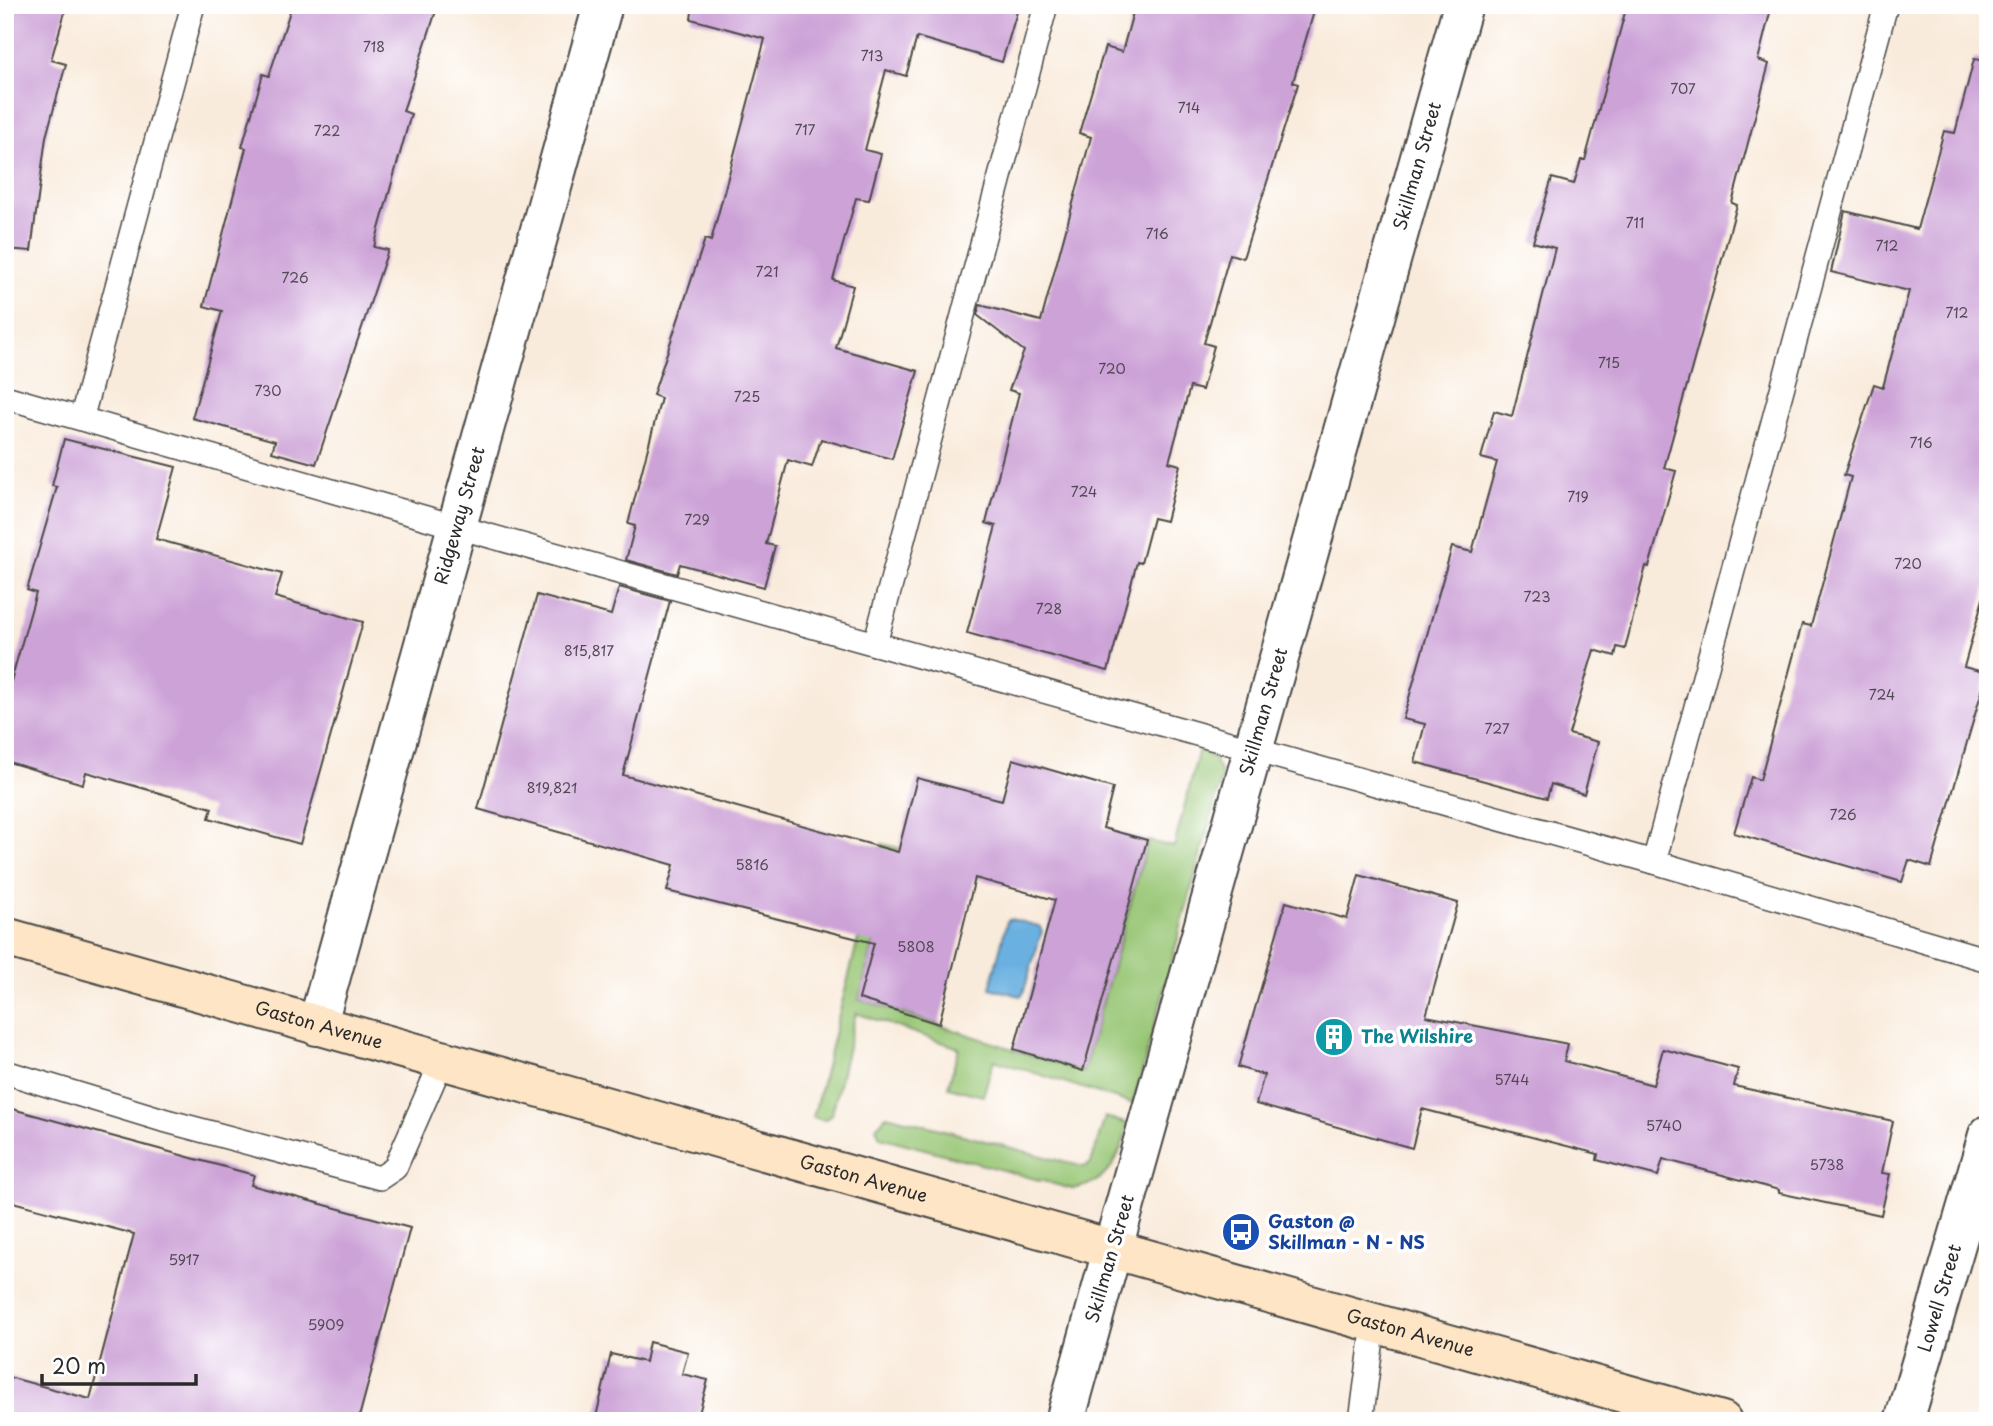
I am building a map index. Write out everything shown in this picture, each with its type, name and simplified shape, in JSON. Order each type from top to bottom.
[{"type":"main road","name":"Gaston Avenue","points":[[5,937],[1722,1421]]},
{"type":"street","name":"Ridgeway Street","points":[[317,1026],[454,526],[603,5]]},
{"type":"street","name":"Skillman Street","points":[[1065,1421],[1463,5]]},
{"type":"street","name":"Lowell Street","points":[[1904,1421],[1988,1135]]},
{"type":"lane","points":[[82,416],[193,5]]},
{"type":"lane","points":[[876,644],[1046,5]]},
{"type":"lane","points":[[1654,862],[1886,5]]},
{"type":"lane","points":[[5,397],[82,416],[454,526],[1654,862],[1988,960]]},
{"type":"lane","points":[[5,1072],[163,1120],[380,1178],[395,1168],[443,1062]]},
{"type":"lane","points":[[1361,1421],[1374,1324]]},
{"type":"green space","points":[[1199,749],[1215,760],[1222,776],[1133,1104],[994,1060],[983,1096],[948,1087],[959,1048],[856,1013],[832,1114],[825,1120],[813,1118],[882,844],[898,848],[859,999],[1083,1072],[1148,841],[1174,847]]},
{"type":"green space","points":[[887,1115],[1084,1167],[1091,1163],[1105,1117],[1128,1124],[1117,1158],[1111,1167],[1096,1181],[1072,1189],[880,1137],[876,1127]]},
{"type":"water","points":[[1011,919],[1039,926],[1042,931],[1023,994],[1020,996],[990,988],[1007,921]]},
{"type":"building","points":[[5,5],[67,5],[51,60],[66,64],[46,137],[31,251],[5,249]]},
{"type":"building","points":[[292,5],[438,5],[403,111],[411,114],[374,247],[388,250],[316,464],[272,452],[275,441],[192,418],[222,311],[204,306],[246,148],[242,147],[263,74],[269,76]]},
{"type":"building","points":[[693,5],[1019,5],[1002,62],[917,37],[906,76],[886,70],[865,150],[881,154],[869,200],[856,198],[833,280],[853,286],[836,348],[918,371],[892,459],[821,439],[812,467],[788,460],[766,544],[775,546],[764,587],[680,564],[677,574],[626,560],[635,526],[628,524],[661,398],[653,395],[705,239],[711,241],[765,39],[691,19]]},
{"type":"building","points":[[1135,5],[1316,5],[1293,82],[1298,84],[1243,258],[1230,254],[1204,343],[1214,346],[1202,390],[1190,387],[1169,462],[1180,465],[1166,521],[1153,518],[1141,563],[1137,562],[1108,671],[967,633],[996,526],[986,523],[1019,393],[1009,390],[1024,351],[977,315],[980,305],[1041,321],[1091,137],[1079,133],[1105,47],[1122,52]]},
{"type":"building","points":[[1627,5],[1772,5],[1758,60],[1769,64],[1732,203],[1737,205],[1664,468],[1676,471],[1649,567],[1646,566],[1625,649],[1617,647],[1615,656],[1594,650],[1569,734],[1598,742],[1584,794],[1551,784],[1547,798],[1415,762],[1425,724],[1403,719],[1452,547],[1472,552],[1497,462],[1481,458],[1494,411],[1512,416],[1555,248],[1533,242],[1552,178],[1574,184],[1581,160],[1585,160]]},
{"type":"building","points":[[1974,59],[1988,61],[1988,581],[1964,667],[1987,673],[1931,867],[1909,860],[1902,882],[1734,833],[1751,777],[1760,780],[1802,624],[1811,626],[1851,477],[1844,475],[1874,384],[1883,387],[1909,291],[1831,272],[1845,211],[1917,229],[1944,131],[1955,133]]},
{"type":"building","points":[[64,439],[176,467],[156,539],[282,574],[275,597],[363,622],[300,844],[209,818],[212,808],[86,772],[83,784],[5,761],[5,702],[36,593],[27,590],[57,487],[52,486]]},
{"type":"building","points":[[619,587],[670,601],[623,775],[898,852],[917,778],[1002,800],[1013,759],[1113,788],[1103,828],[1147,840],[1083,1071],[1014,1049],[1055,900],[975,878],[939,1024],[859,999],[874,943],[667,891],[674,865],[478,809],[537,595],[611,615]]},
{"type":"building","points":[[1359,875],[1458,903],[1426,1016],[1568,1044],[1564,1061],[1653,1085],[1663,1049],[1738,1069],[1734,1086],[1893,1121],[1882,1173],[1890,1174],[1881,1215],[1779,1193],[1779,1190],[1663,1159],[1658,1176],[1597,1160],[1598,1154],[1422,1109],[1412,1148],[1256,1104],[1264,1075],[1238,1067],[1286,902],[1347,919]]},
{"type":"building","points":[[5,1107],[254,1175],[251,1185],[410,1228],[358,1421],[5,1421],[5,1376],[90,1399],[134,1234],[5,1200]]},
{"type":"building","points":[[649,1342],[688,1352],[682,1374],[708,1380],[697,1421],[595,1421],[611,1354],[645,1362]]},
{"type":"place","name":"The Wilshire","points":[[1334,1037]]},
{"type":"place","name":"Gaston @ Skillman - N - NS","points":[[1241,1232]]}]
